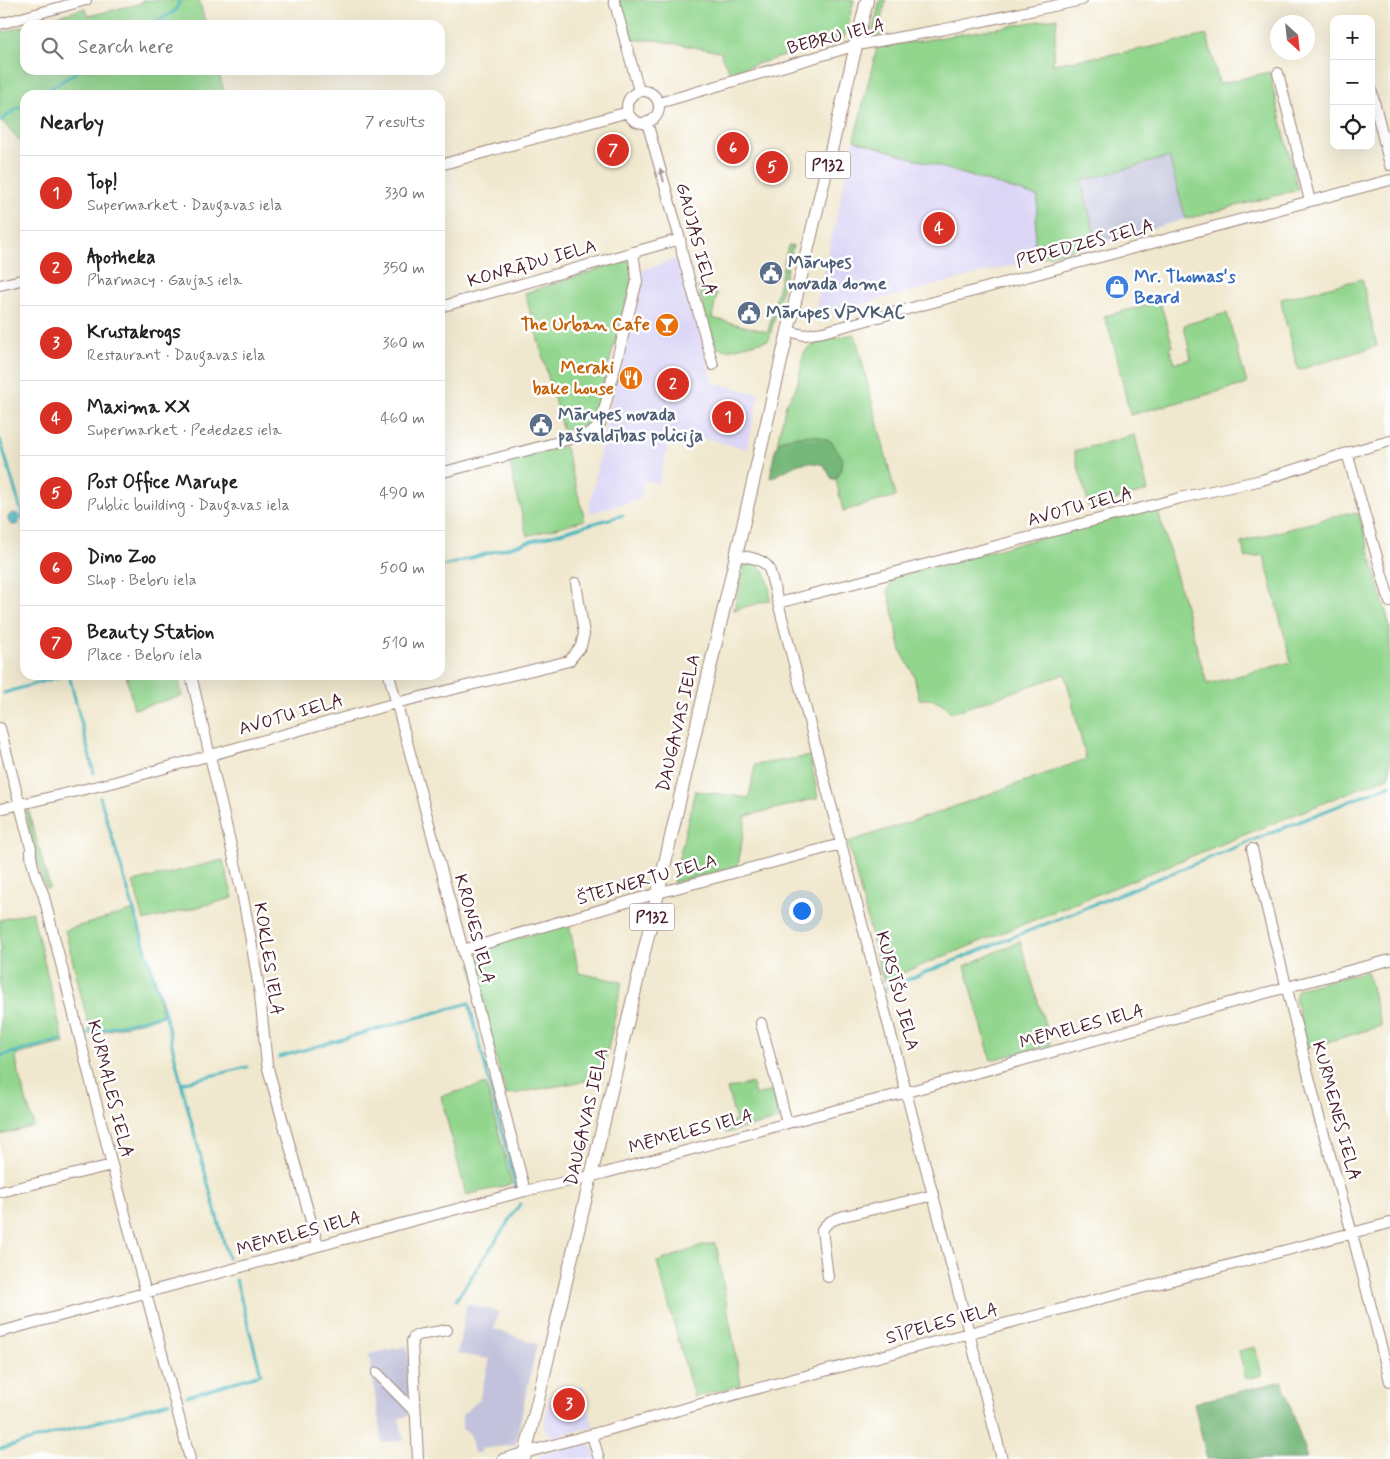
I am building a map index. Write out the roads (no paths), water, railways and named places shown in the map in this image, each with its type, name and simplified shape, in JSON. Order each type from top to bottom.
[{"type":"main road","name":"DAUGAVAS IELA","points":[[525,1456],[658,893],[735,555],[867,0]]},
{"type":"street","points":[[0,24],[86,0]]},
{"type":"street","points":[[614,0],[639,91]]},
{"type":"street","name":"BEBRU IELA","points":[[658,103],[857,45],[940,30],[1082,0]]},
{"type":"street","points":[[1278,74],[1310,201]]},
{"type":"street","points":[[639,91],[651,93],[658,103],[657,115],[648,122],[636,121],[628,112],[627,103],[629,99],[639,91]]},
{"type":"street","points":[[1375,105],[1390,165]]},
{"type":"street","points":[[445,164],[628,112]]},
{"type":"street","name":"GAUJAS IELA","points":[[648,122],[713,365]]},
{"type":"street","name":"PEDEDZES IELA","points":[[788,331],[804,335],[823,332],[1077,262],[1390,180]]},
{"type":"street","name":"KONRĀDU IELA","points":[[445,306],[680,239]]},
{"type":"street","points":[[445,472],[574,438],[597,429],[601,422],[637,281],[633,252]]},
{"type":"street","points":[[0,285],[20,280]]},
{"type":"street","name":"AVOTU IELA","points":[[778,603],[1170,500],[1262,480],[1390,442]]},
{"type":"street","points":[[1348,453],[1387,582],[1390,602]]},
{"type":"street","name":"KURSĪŠU IELA","points":[[735,555],[765,563],[769,568],[1002,1459]]},
{"type":"street","name":"AVOTU IELA","points":[[0,809],[115,782],[396,703],[569,661],[581,646],[584,634],[576,582]]},
{"type":"street","name":"KOKLES IELA","points":[[192,680],[242,893],[260,995],[267,1065],[318,1246]]},
{"type":"street","name":"KRONES IELA","points":[[390,680],[463,950],[525,1191]]},
{"type":"street","name":"KURMALES IELA","points":[[0,728],[31,848],[30,856],[43,893],[145,1293],[190,1459]]},
{"type":"street","name":"ŠTEINERTU IELA","points":[[463,950],[658,893],[841,844]]},
{"type":"street","name":"KURMENES IELA","points":[[1252,850],[1318,1113],[1352,1233],[1390,1381]]},
{"type":"street","name":"MĒMELES IELA","points":[[0,1332],[525,1191],[590,1176],[907,1092],[1390,960]]},
{"type":"street","points":[[761,1023],[787,1123]]},
{"type":"street","points":[[0,1192],[112,1165]]},
{"type":"street","points":[[828,1276],[822,1230],[825,1224],[844,1216],[934,1195]]},
{"type":"street","name":"SĪPELES IELA","points":[[503,1459],[525,1456],[744,1392],[1390,1222]]},
{"type":"street","points":[[418,1459],[412,1341],[418,1335],[447,1330]]},
{"type":"street","points":[[377,1373],[415,1412]]},
{"type":"street","points":[[592,1435],[599,1459]]},
{"type":"water","points":[[12,513],[16,513],[20,519],[16,525],[12,525],[8,521],[8,517]]},
{"type":"waterway","points":[[160,20],[175,11],[180,0]]},
{"type":"waterway","points":[[48,90],[72,75]]},
{"type":"waterway","points":[[0,122],[20,107]]},
{"type":"waterway","points":[[0,439],[20,507]]},
{"type":"waterway","points":[[445,566],[623,515]]},
{"type":"waterway","points":[[4,693],[48,680]]},
{"type":"waterway","points":[[70,680],[94,773]]},
{"type":"waterway","points":[[887,988],[1390,785]]},
{"type":"waterway","points":[[100,797],[165,1014],[181,1083],[228,1258]]},
{"type":"waterway","points":[[279,1057],[469,1003],[516,1187]]},
{"type":"waterway","points":[[85,1034],[165,1014]]},
{"type":"waterway","points":[[0,1056],[62,1040]]},
{"type":"waterway","points":[[181,1083],[247,1067]]},
{"type":"waterway","points":[[456,1300],[520,1204]]},
{"type":"waterway","points":[[187,1396],[261,1374],[236,1280]]},
{"type":"waterway","points":[[0,1449],[169,1402]]},
{"type":"place","name":"Dino Zoo","points":[[733,148]]},
{"type":"place","name":"Beauty Station","points":[[613,150]]},
{"type":"place","name":"Post Office Marupe","points":[[772,167]]},
{"type":"place","name":"Maxima XX","points":[[939,228]]},
{"type":"place","name":"Mārupes novada dome","points":[[771,273]]},
{"type":"place","name":"Mr. Thomas's Beard","points":[[1117,287]]},
{"type":"place","name":"Mārupes VPVKAC","points":[[749,313]]},
{"type":"place","name":"The Urban Cafe","points":[[667,325]]},
{"type":"place","name":"Meraki bake house","points":[[631,378]]},
{"type":"place","name":"Apotheka","points":[[673,384]]},
{"type":"place","name":"Top!","points":[[728,417]]},
{"type":"place","name":"Mārupes novada pašvaldības policija","points":[[541,425]]},
{"type":"place","name":"Krustakrogs","points":[[569,1404]]}]
